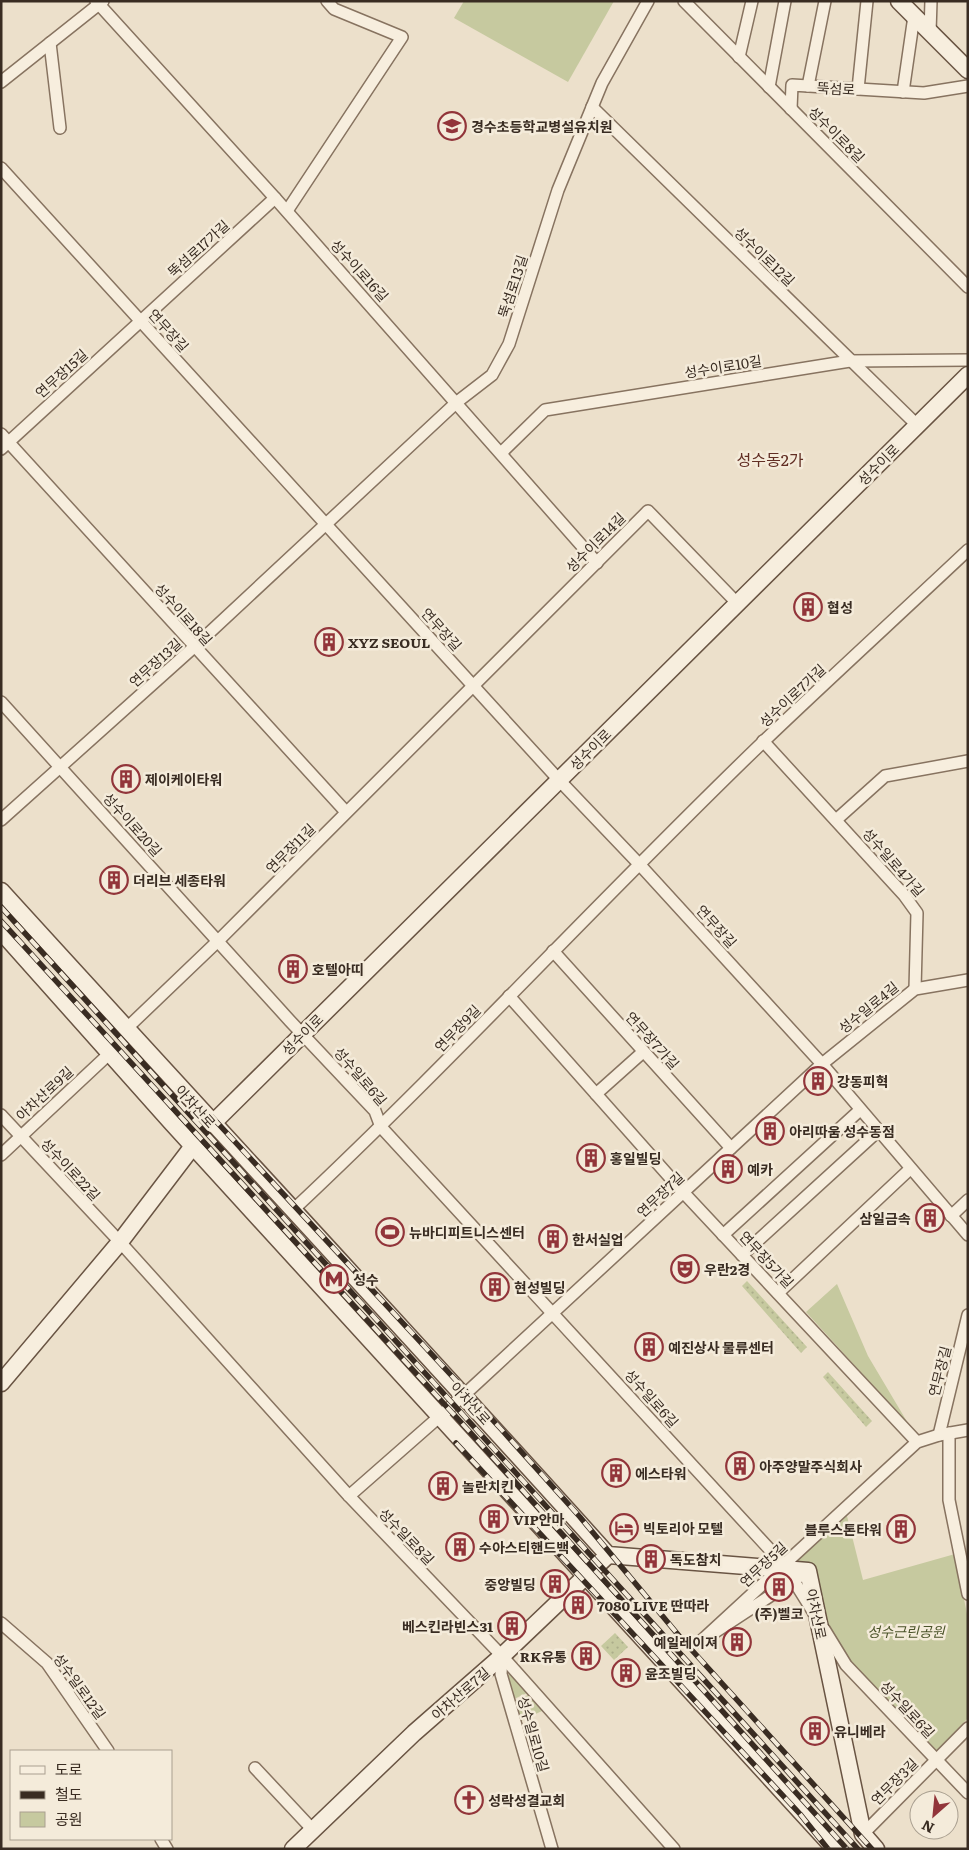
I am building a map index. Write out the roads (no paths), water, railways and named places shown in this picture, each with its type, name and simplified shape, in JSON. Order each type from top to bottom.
[{"type":"main road","points":[[899,1],[968,70]]},
{"type":"main road","name":"성수이로","points":[[212,1124],[968,374]]},
{"type":"main road","name":"아차산로","points":[[1,891],[212,1124],[464,1395],[608,1555],[808,1571],[863,1834],[876,1849]]},
{"type":"main road","points":[[1,932],[192,1146],[445,1411],[585,1576],[834,1849]]},
{"type":"main road","points":[[1,1383],[120,1242],[192,1146]]},
{"type":"main road","name":"아차산로7길","points":[[292,1849],[414,1733],[502,1656],[608,1555]]},
{"type":"street","points":[[287,212],[402,37],[334,9],[327,1]]},
{"type":"street","name":"뚝섬로13길","points":[[325,523],[457,402],[492,375],[509,344],[558,190],[602,83],[648,1]]},
{"type":"street","name":"성수이로8길","points":[[684,1],[968,287]]},
{"type":"street","points":[[739,57],[752,1]]},
{"type":"street","points":[[769,87],[785,1]]},
{"type":"street","points":[[808,86],[825,1]]},
{"type":"street","points":[[858,89],[867,1]]},
{"type":"street","points":[[930,32],[931,1]]},
{"type":"street","points":[[1,82],[99,2]]},
{"type":"street","name":"성수이로16길","points":[[99,2],[276,198],[597,563]]},
{"type":"street","points":[[903,92],[914,16]]},
{"type":"street","points":[[50,43],[60,128]]},
{"type":"street","name":"뚝섬로","points":[[791,109],[792,85],[924,94],[968,86]]},
{"type":"street","name":"성수이로12길","points":[[592,107],[916,426]]},
{"type":"street","name":"연무장길","points":[[1,168],[559,780],[640,865],[822,1064],[968,1235]]},
{"type":"street","name":"뚝섬로17가길","points":[[141,321],[276,198]]},
{"type":"street","name":"연무장15길","points":[[4,441],[141,321]]},
{"type":"street","name":"성수이로10길","points":[[501,453],[545,410],[850,361],[968,360]]},
{"type":"street","name":"성수이로18길","points":[[4,441],[346,812]]},
{"type":"street","name":"성수이로14길","points":[[473,686],[648,511],[737,603]]},
{"type":"street","name":"연무장13길","points":[[1,820],[194,647],[325,523]]},
{"type":"street","name":"성수이로7가길","points":[[640,865],[763,742],[968,550]]},
{"type":"street","name":"연무장11길","points":[[126,1029],[219,940],[473,686]]},
{"type":"street","name":"성수이로20길","points":[[1,702],[302,1033]]},
{"type":"street","name":"성수일로4가길","points":[[763,742],[904,894],[917,913],[915,988]]},
{"type":"street","points":[[836,820],[885,776],[968,761]]},
{"type":"street","name":"연무장9길","points":[[294,1210],[381,1127],[640,865]]},
{"type":"street","name":"연무장7가길","points":[[553,952],[731,1148]]},
{"type":"street","name":"성수일로4길","points":[[822,1064],[915,988],[968,980]]},
{"type":"street","name":"연무장5가길","points":[[509,996],[683,1192],[917,1442]]},
{"type":"street","name":"성수일로6길","points":[[302,1033],[376,1111],[381,1127],[554,1312],[784,1565],[846,1666],[968,1792]]},
{"type":"street","points":[[596,1094],[643,1052]]},
{"type":"street","name":"아차산로9길","points":[[1,1155],[109,1054]]},
{"type":"street","name":"연무장7길","points":[[349,1496],[464,1395],[822,1064]]},
{"type":"street","points":[[723,1235],[860,1110]]},
{"type":"street","name":"성수이로22길","points":[[1,1116],[120,1242]]},
{"type":"street","points":[[742,1255],[878,1131]]},
{"type":"street","points":[[778,1293],[910,1169]]},
{"type":"street","points":[[951,1216],[968,1200]]},
{"type":"street","name":"성수일로8길","points":[[120,1242],[349,1496],[502,1656],[674,1849]]},
{"type":"street","name":"연무장길","points":[[944,1434],[968,1315]]},
{"type":"street","name":"연무장5길","points":[[808,1571],[700,1642],[917,1442],[944,1434],[968,1430]]},
{"type":"street","points":[[944,1434],[948,1500],[968,1594]]},
{"type":"street","name":"성수일로12길","points":[[1,1623],[47,1663],[107,1750]]},
{"type":"street","name":"성수일로10길","points":[[502,1656],[501,1674],[552,1849]]},
{"type":"street","name":"연무장3길","points":[[863,1834],[968,1728]]},
{"type":"street","points":[[255,1768],[313,1830]]},
{"type":"railway","points":[[1,907],[858,1849]]},
{"type":"railway","points":[[1,921],[469,1431],[847,1849]]},
{"type":"railway","points":[[212,1117],[501,1429],[580,1517],[680,1637],[872,1849]]},
{"type":"railway","points":[[456,1443],[800,1814],[828,1849]]},
{"type":"place","name":"경수초등학교병설유치원","points":[[452,126]]},
{"type":"place","name":"협성","points":[[808,607]]},
{"type":"place","name":"XYZ SEOUL","points":[[329,642]]},
{"type":"place","name":"제이케이타워","points":[[126,779]]},
{"type":"place","name":"더리브 세종타워","points":[[114,880]]},
{"type":"place","name":"호텔아띠","points":[[293,969]]},
{"type":"place","name":"강동피혁","points":[[818,1081]]},
{"type":"place","name":"아리따움 성수동점","points":[[770,1131]]},
{"type":"place","name":"홍일빌딩","points":[[591,1158]]},
{"type":"place","name":"예카","points":[[728,1169]]},
{"type":"place","name":"삼일금속","points":[[930,1218]]},
{"type":"place","name":"뉴바디피트니스센터","points":[[390,1232]]},
{"type":"place","name":"한서실업","points":[[553,1239]]},
{"type":"place","name":"우란2경","points":[[685,1269]]},
{"type":"place","name":"성수","points":[[334,1279]]},
{"type":"place","name":"현성빌딩","points":[[495,1287]]},
{"type":"place","name":"예진상사 물류센터","points":[[649,1347]]},
{"type":"place","name":"아주양말주식회사","points":[[740,1466]]},
{"type":"place","name":"에스타워","points":[[616,1473]]},
{"type":"place","name":"놀란치킨","points":[[443,1486]]},
{"type":"place","name":"VIP안마","points":[[494,1519]]},
{"type":"place","name":"빅토리아 모텔","points":[[624,1528]]},
{"type":"place","name":"블루스톤타워","points":[[901,1529]]},
{"type":"place","name":"수아스티핸드백","points":[[460,1547]]},
{"type":"place","name":"독도참치","points":[[651,1559]]},
{"type":"place","name":"중앙빌딩","points":[[555,1584]]},
{"type":"place","name":"(주)벨코","points":[[779,1587]]},
{"type":"place","name":"7080 LIVE 딴따라","points":[[578,1605]]},
{"type":"place","name":"베스킨라빈스31","points":[[512,1626]]},
{"type":"place","name":"예일레이져","points":[[737,1642]]},
{"type":"place","name":"RK유통","points":[[586,1656]]},
{"type":"place","name":"윤조빌딩","points":[[626,1673]]},
{"type":"place","name":"유니베라","points":[[815,1731]]},
{"type":"place","name":"성락성결교회","points":[[469,1800]]},
{"type":"district","name":"성수동2가","points":[[770,459]]},
{"type":"park label","name":"성수근린공원","points":[[906,1631]]}]
